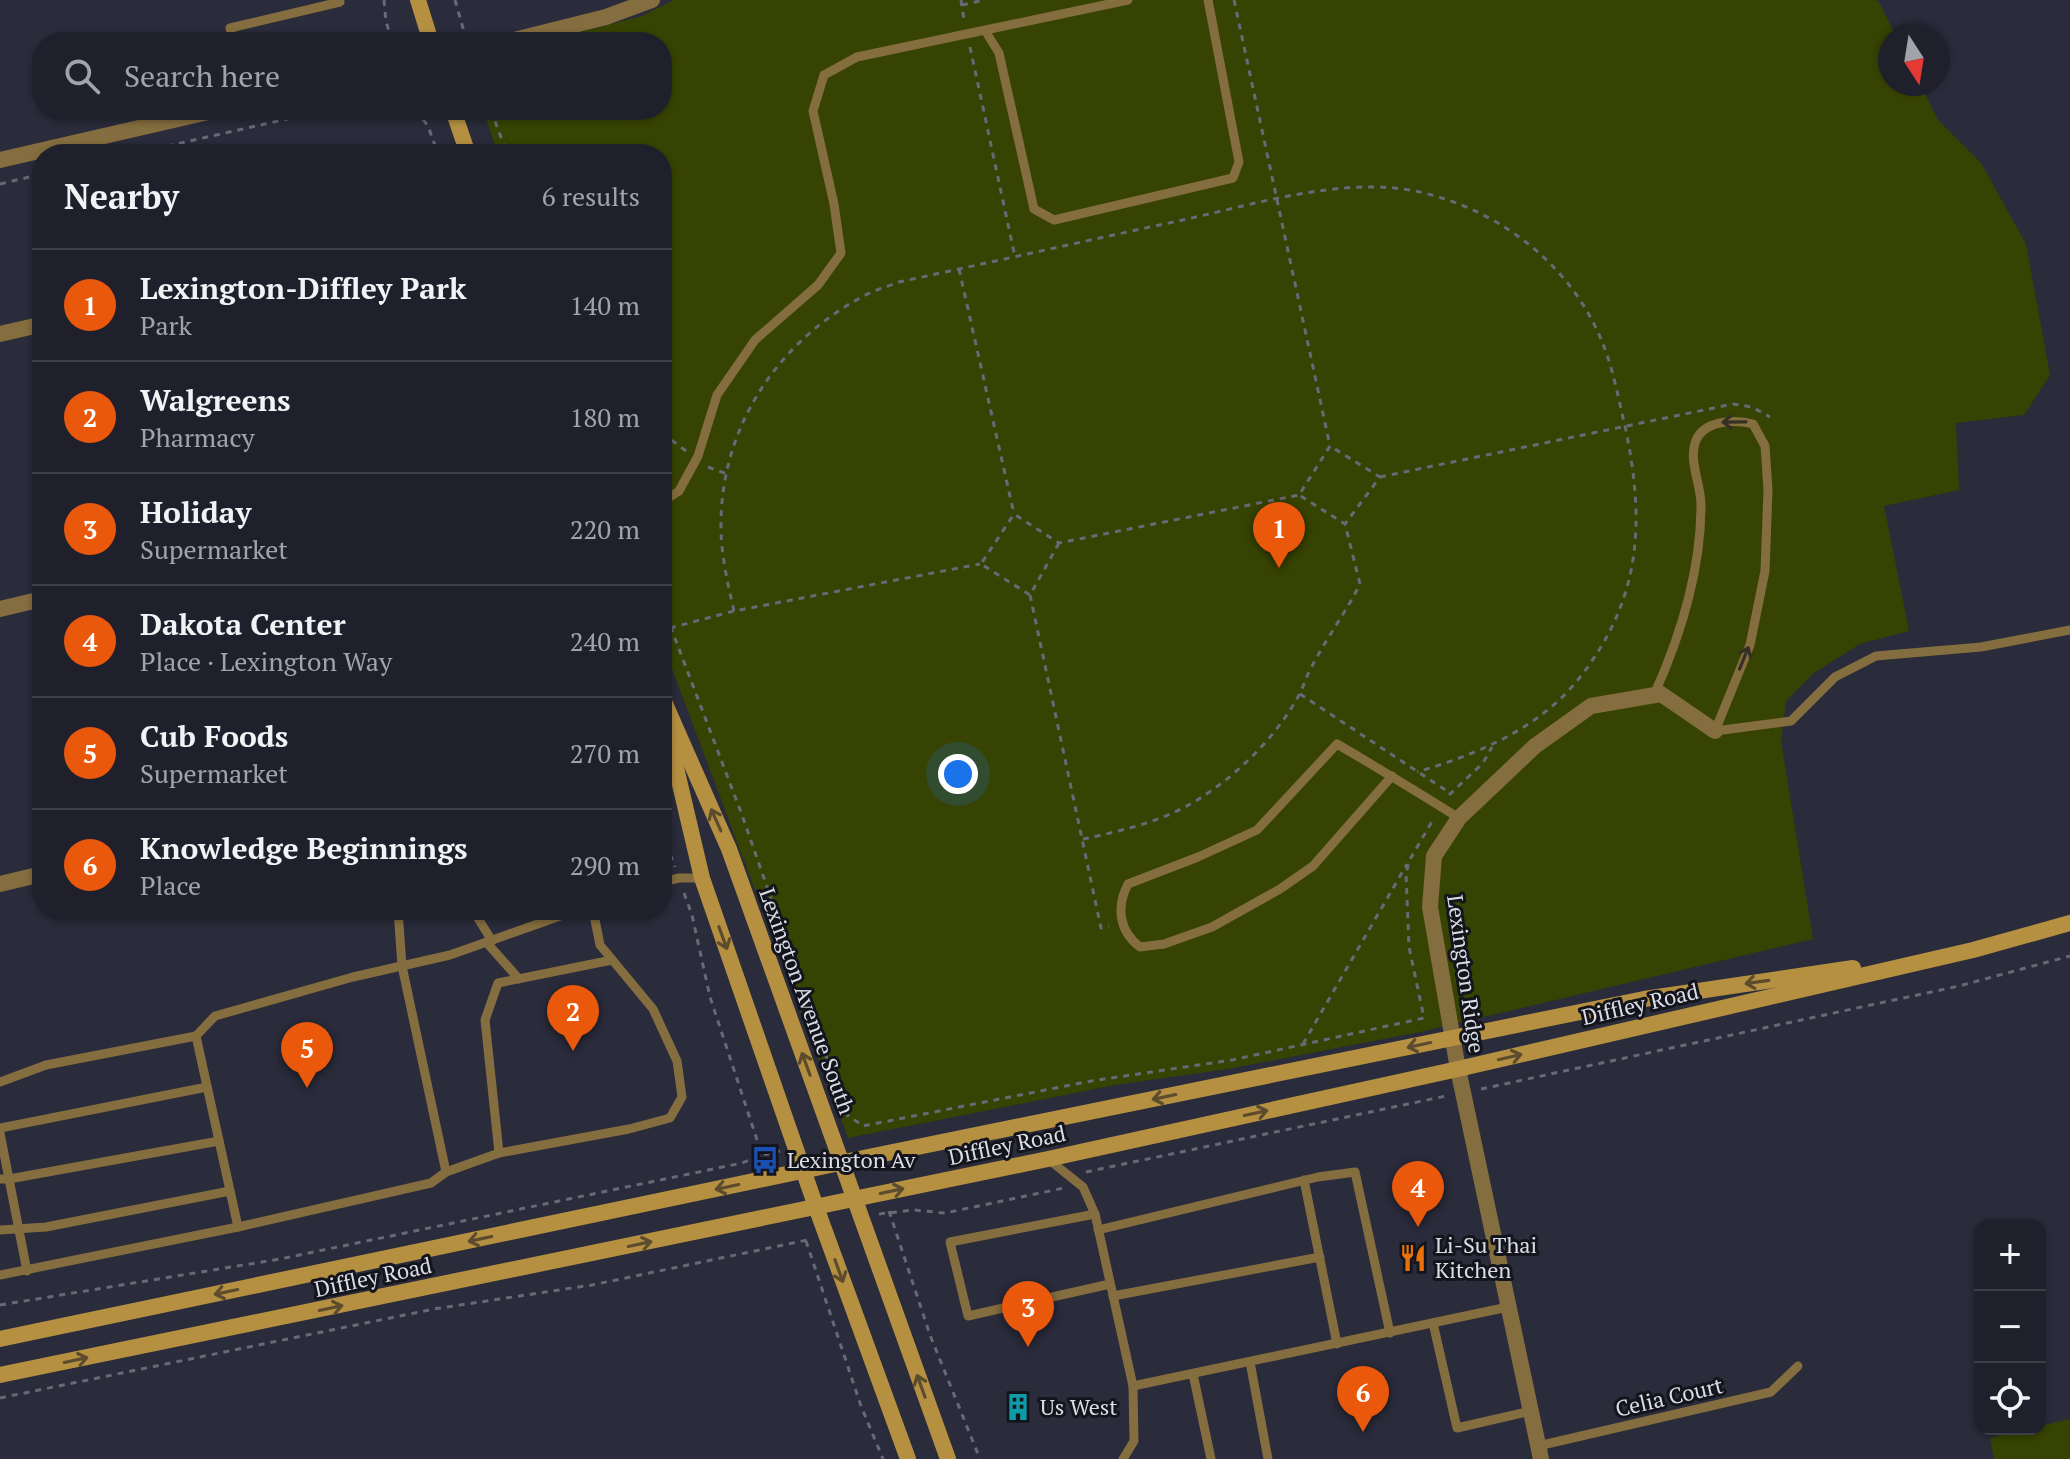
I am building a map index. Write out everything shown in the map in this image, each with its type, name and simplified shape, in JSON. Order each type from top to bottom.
[{"type":"main road","points":[[418,0],[428,32]]},
{"type":"main road","points":[[456,120],[465,144]]},
{"type":"main road","name":"Lexington Avenue South","points":[[672,720],[729,849],[948,1459]]},
{"type":"main road","points":[[672,750],[702,878],[816,1207],[908,1459]]},
{"type":"main road","name":"Diffley Road","points":[[0,1375],[1048,1159],[1458,1069],[1973,950],[2070,923]]},
{"type":"main road","name":"Diffley Road","points":[[0,1339],[1644,999],[1973,950]]},
{"type":"street","points":[[546,32],[606,17],[652,0]]},
{"type":"street","points":[[69,144],[174,120]]},
{"type":"street","points":[[0,160],[32,153]]},
{"type":"street","points":[[0,334],[32,327]]},
{"type":"street","points":[[0,609],[32,601]]},
{"type":"street","points":[[1654,695],[1661,694],[1715,731]]},
{"type":"street","name":"Lexington Ridge","points":[[1540,1452],[1452,1038],[1430,907],[1434,856],[1459,818],[1535,746],[1591,706],[1654,695]]},
{"type":"street","points":[[0,884],[32,876]]},
{"type":"lane","points":[[672,496],[679,491],[698,456],[717,395],[755,340],[818,285],[841,253],[834,204],[813,111],[824,75],[857,57],[1128,0]]},
{"type":"lane","points":[[986,32],[999,53],[1034,209],[1054,220],[1233,178],[1239,162],[1208,0]]},
{"type":"lane","points":[[231,32],[230,28],[340,2]]},
{"type":"lane","points":[[1654,695],[1674,650],[1698,563],[1701,501],[1694,458],[1695,443],[1702,431],[1737,419],[1753,424],[1765,446],[1768,490],[1765,571],[1750,645],[1715,731],[1791,721],[1835,677],[1876,656],[1981,647],[2070,630]]},
{"type":"lane","points":[[1392,776],[1313,866],[1280,889],[1212,927],[1164,944],[1140,947],[1128,937],[1120,915],[1121,897],[1128,884],[1257,830],[1337,744],[1392,776],[1459,818]]},
{"type":"lane","points":[[672,880],[702,878]]},
{"type":"lane","points":[[399,920],[402,966],[446,1172]]},
{"type":"lane","points":[[478,920],[490,942],[519,979]]},
{"type":"lane","points":[[0,1082],[46,1065],[196,1036],[215,1016],[353,977],[450,955],[550,920]]},
{"type":"lane","points":[[0,1275],[238,1227],[431,1183],[446,1172],[499,1153],[629,1129],[670,1118],[682,1097],[677,1061],[653,1009],[600,945],[595,920]]},
{"type":"lane","points":[[499,1153],[485,1020],[498,983],[612,960]]},
{"type":"lane","points":[[196,1036],[238,1227]]},
{"type":"lane","points":[[27,1271],[19,1229],[4,1179],[0,1130],[207,1087]]},
{"type":"lane","points":[[4,1179],[219,1141]]},
{"type":"lane","points":[[1048,1159],[1083,1187],[1095,1214],[1133,1386],[1134,1441],[1123,1459]]},
{"type":"lane","points":[[1098,1230],[1304,1180],[1355,1172],[1390,1333]]},
{"type":"lane","points":[[1304,1180],[1337,1344]]},
{"type":"lane","points":[[0,1230],[46,1227],[230,1191]]},
{"type":"lane","points":[[1095,1214],[950,1242],[968,1316],[1110,1284]]},
{"type":"lane","points":[[1113,1296],[1320,1257]]},
{"type":"lane","points":[[1133,1386],[1508,1307]]},
{"type":"lane","points":[[1433,1323],[1457,1428],[1531,1411]]},
{"type":"lane","points":[[1250,1362],[1268,1459]]},
{"type":"lane","name":"Celia Court","points":[[1540,1452],[1771,1392],[1798,1366]]},
{"type":"lane","points":[[1193,1374],[1211,1459]]},
{"type":"path","points":[[384,0],[390,32]]},
{"type":"path","points":[[455,0],[464,32]]},
{"type":"path","points":[[984,0],[961,2],[1015,257]]},
{"type":"path","points":[[1234,0],[1330,446],[1299,495]]},
{"type":"path","points":[[176,144],[283,120]]},
{"type":"path","points":[[424,120],[434,144]]},
{"type":"path","points":[[495,120],[503,144]]},
{"type":"path","points":[[0,184],[32,176]]},
{"type":"path","points":[[734,611],[724,566],[721,527],[724,486],[746,413],[766,379],[789,350],[819,324],[861,297],[899,282],[1279,199],[1354,188],[1418,192],[1448,200],[1501,223],[1552,265],[1576,295],[1607,352],[1625,426],[1635,471],[1637,546],[1619,613],[1600,649],[1579,679],[1519,730],[1492,746],[1417,772]]},
{"type":"path","points":[[959,269],[1014,514],[1059,543],[1299,495],[1345,524],[1360,584],[1310,669],[1300,694],[1255,752],[1223,781],[1184,808],[1152,821],[1083,839]]},
{"type":"path","points":[[1345,524],[1380,477],[1733,404],[1752,407],[1770,417]]},
{"type":"path","points":[[1330,446],[1380,477]]},
{"type":"path","points":[[981,564],[1014,514]]},
{"type":"path","points":[[1059,543],[1030,595],[1101,928],[1123,923]]},
{"type":"path","points":[[672,627],[734,611],[981,564],[1030,595]]},
{"type":"path","points":[[672,633],[742,815],[846,1114],[858,1124],[863,1126],[1091,1081],[1232,1060],[1424,1018]]},
{"type":"path","points":[[1300,694],[1450,794]]},
{"type":"path","points":[[0,1305],[280,1259],[742,1163],[761,1152],[710,997],[692,915],[672,859]]},
{"type":"path","points":[[1303,1044],[1409,861]]},
{"type":"path","points":[[861,1220],[889,1211],[945,1213],[1068,1187],[1087,1172],[1959,986],[2070,956]]},
{"type":"path","points":[[889,1211],[930,1335],[980,1459]]},
{"type":"path","points":[[0,1398],[419,1312],[592,1285],[806,1241],[825,1232]]},
{"type":"path","points":[[806,1241],[861,1406],[883,1459]]},
{"type":"green space","points":[[674,0],[1876,0],[1890,24],[1878,24],[1878,96],[1926,96],[1938,120],[1981,163],[2026,244],[2050,375],[2024,415],[1956,423],[1959,490],[1884,506],[1909,631],[1860,644],[1814,673],[1786,701],[1781,741],[1813,939],[1420,1032],[1228,1069],[1115,1085],[848,1138],[672,669],[672,144],[495,144],[486,120],[672,120],[672,32],[581,32],[642,16]]},
{"type":"green space","points":[[2070,1419],[2070,1459],[1994,1459],[1990,1438],[2046,1435],[2046,1425]]},
{"type":"place","name":"Lexington-Diffley Park","points":[[1279,568]]},
{"type":"place","name":"Walgreens","points":[[573,1051]]},
{"type":"place","name":"Cub Foods","points":[[307,1088]]},
{"type":"place","name":"Lexington Av","points":[[765,1160]]},
{"type":"place","name":"Dakota Center","points":[[1418,1227]]},
{"type":"place","name":"Li-Su Thai Kitchen","points":[[1413,1258]]},
{"type":"place","name":"Holiday","points":[[1028,1347]]},
{"type":"place","name":"Us West","points":[[1018,1407]]},
{"type":"place","name":"Knowledge Beginnings","points":[[1363,1432]]}]
